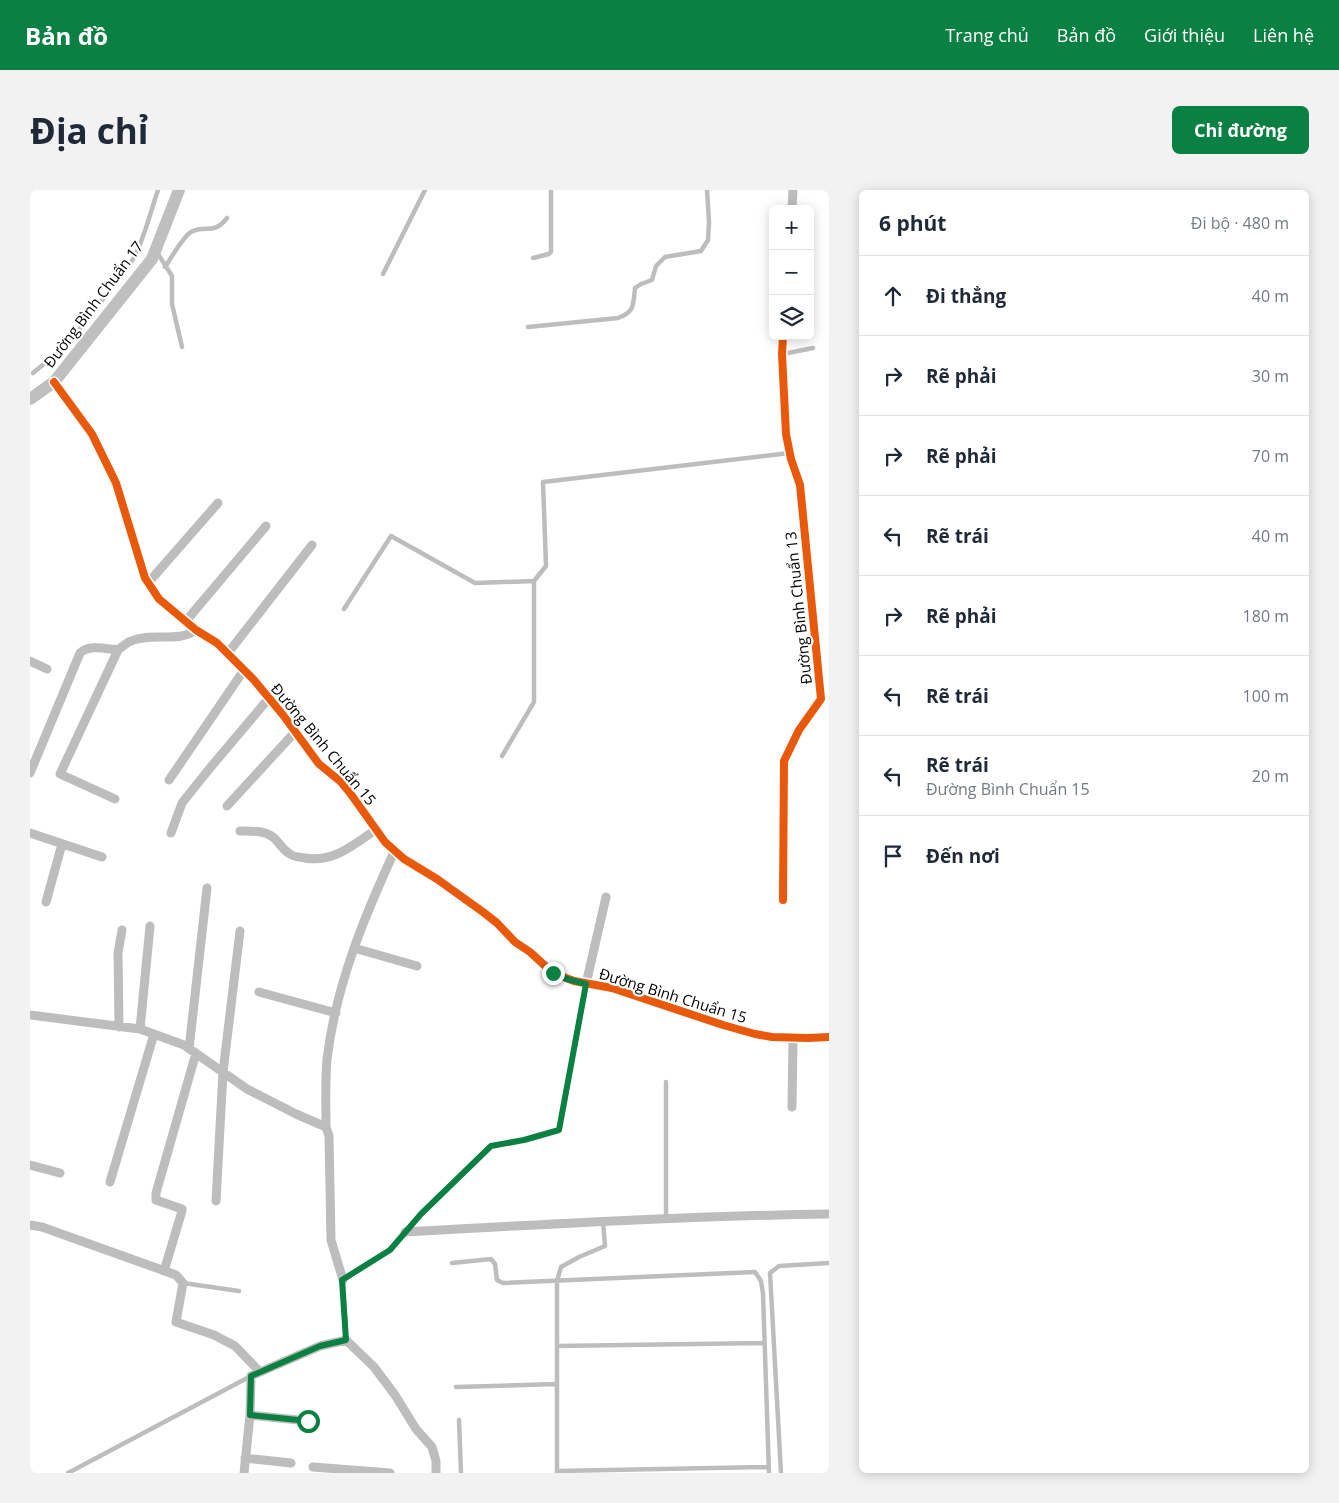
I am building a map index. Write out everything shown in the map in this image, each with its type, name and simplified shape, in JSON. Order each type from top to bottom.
[{"type":"street","name":"Đường Bình Chuẩn 17","points":[[30,399],[54,382],[152,259],[179,190]]},
{"type":"street","points":[[792,205],[793,190]]},
{"type":"street","name":"Đường Bình Chuẩn 13","points":[[783,340],[786,434],[800,485],[821,699],[799,730],[784,761],[783,900]]},
{"type":"street","name":"Đường Bình Chuẩn 15","points":[[54,382],[92,434],[116,482],[130,533],[148,583],[159,599],[196,630],[217,643],[228,653],[283,715],[319,764],[350,792],[385,842],[404,859],[437,879],[484,912],[497,922],[515,942],[530,952],[553,973],[567,979],[612,988],[723,1026],[755,1034],[793,1038],[829,1037]]},
{"type":"street","points":[[148,583],[218,503]]},
{"type":"street","points":[[186,621],[266,526]]},
{"type":"street","points":[[228,653],[312,545]]},
{"type":"street","points":[[115,798],[60,774],[118,650],[130,641],[166,636],[188,636],[196,630]]},
{"type":"street","points":[[30,773],[80,653],[84,648],[92,647],[118,650]]},
{"type":"street","points":[[30,661],[47,669]]},
{"type":"street","points":[[168,780],[244,670]]},
{"type":"street","points":[[172,833],[182,803],[269,698]]},
{"type":"street","points":[[227,806],[295,732]]},
{"type":"street","points":[[240,830],[260,832],[275,838],[283,850],[292,856],[309,859],[328,858],[342,852],[375,830]]},
{"type":"street","points":[[30,833],[102,857]]},
{"type":"street","points":[[46,902],[62,844]]},
{"type":"street","points":[[342,1280],[332,1240],[328,1136],[326,1127],[327,1059],[342,982],[367,912],[395,850]]},
{"type":"street","points":[[164,1271],[182,1209],[156,1200],[156,1193],[193,1051],[207,888]]},
{"type":"street","points":[[586,984],[606,897]]},
{"type":"street","points":[[140,1029],[150,926]]},
{"type":"street","points":[[119,1026],[118,953],[122,930]]},
{"type":"street","points":[[216,1201],[223,1072],[240,931]]},
{"type":"street","points":[[354,948],[417,966]]},
{"type":"street","points":[[259,992],[336,1013]]},
{"type":"street","points":[[30,1015],[140,1029],[184,1045],[247,1089],[326,1127]]},
{"type":"street","points":[[110,1182],[154,1034]]},
{"type":"street","points":[[792,1107],[793,1038]]},
{"type":"street","points":[[30,1165],[60,1173]]},
{"type":"street","points":[[405,1232],[666,1218],[829,1214]]},
{"type":"street","points":[[30,1225],[42,1227],[164,1271],[176,1276],[183,1283],[176,1322],[214,1335],[235,1346],[256,1374],[244,1473]]},
{"type":"street","points":[[256,1374],[320,1346],[346,1340],[374,1367],[395,1395],[416,1429],[432,1448],[436,1461],[436,1473]]},
{"type":"street","points":[[250,1415],[308,1421]]},
{"type":"street","points":[[245,1458],[291,1464]]},
{"type":"street","points":[[313,1467],[390,1473]]},
{"type":"lane","points":[[33,373],[69,343],[129,268],[158,190]]},
{"type":"lane","points":[[383,274],[425,190]]},
{"type":"lane","points":[[533,258],[551,252],[551,190]]},
{"type":"lane","points":[[528,327],[618,318],[629,314],[632,310],[636,288],[652,280],[656,266],[664,258],[701,251],[708,240],[707,190]]},
{"type":"lane","points":[[165,267],[190,233],[197,230],[212,230],[222,224],[226,218]]},
{"type":"lane","points":[[156,251],[172,276],[172,304],[182,347]]},
{"type":"lane","points":[[782,354],[813,348]]},
{"type":"lane","points":[[502,756],[534,702],[534,581],[546,566],[543,482],[790,453]]},
{"type":"lane","points":[[344,609],[391,536],[475,583],[534,581]]},
{"type":"lane","points":[[346,1340],[342,1280],[390,1250],[421,1214],[491,1146],[524,1140],[559,1130],[586,984]]},
{"type":"lane","points":[[666,1082],[666,1218]]},
{"type":"lane","points":[[603,1221],[605,1246],[561,1267],[558,1281],[557,1472],[769,1467]]},
{"type":"lane","points":[[452,1263],[491,1260],[495,1264],[498,1280],[503,1283],[755,1272],[761,1280],[769,1473]]},
{"type":"lane","points":[[781,1473],[770,1273],[779,1266],[829,1263]]},
{"type":"lane","points":[[183,1283],[239,1291]]},
{"type":"lane","points":[[557,1346],[764,1343]]},
{"type":"lane","points":[[68,1473],[256,1374]]},
{"type":"lane","points":[[456,1387],[557,1384]]},
{"type":"lane","points":[[460,1420],[460,1473]]},
{"type":"cycle path","points":[[783,340],[786,434],[791,459],[800,485],[821,699],[799,730],[784,761],[783,900]]},
{"type":"cycle path","points":[[54,382],[92,434],[116,483],[145,578],[159,599],[196,630],[217,643],[254,680],[283,715],[319,764],[341,782],[385,842],[404,859],[437,879],[483,912],[497,923],[515,942],[530,952],[553,973],[574,981],[612,988],[755,1034],[772,1037],[829,1037]]},
{"type":"route","points":[[308,1421],[250,1415],[251,1376],[320,1346],[346,1340],[342,1280],[390,1250],[421,1214],[491,1146],[524,1140],[559,1130],[586,984],[553,973]]}]
